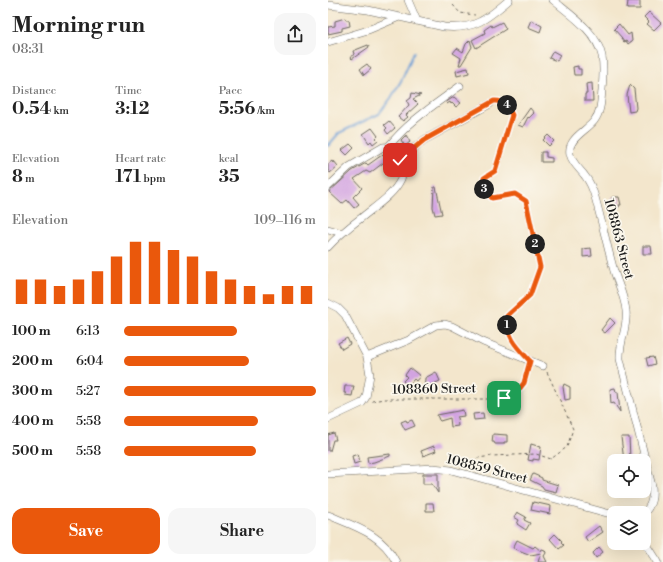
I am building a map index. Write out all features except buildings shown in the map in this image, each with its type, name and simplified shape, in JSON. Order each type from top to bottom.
[{"type":"street","points":[[408,0],[417,21]]},
{"type":"street","points":[[328,6],[352,7],[444,27],[455,28],[472,26],[482,21],[509,0]]},
{"type":"street","name":"108863 Street","points":[[553,0],[592,35],[602,56],[602,87],[599,114],[593,122],[574,140],[569,150],[571,159],[586,176],[593,191],[604,236],[626,309],[620,359],[652,486],[652,500],[650,506]]},
{"type":"street","points":[[328,42],[368,30],[399,17]]},
{"type":"street","points":[[388,147],[398,134],[418,116],[460,86]]},
{"type":"street","points":[[400,160],[424,140],[490,104]]},
{"type":"street","points":[[328,187],[337,177],[378,148],[388,147],[392,149],[400,160],[402,166],[402,174],[397,186],[391,194],[342,233],[328,247]]},
{"type":"street","points":[[328,229],[342,233]]},
{"type":"street","points":[[328,303],[338,308],[345,315],[367,357],[370,375],[366,397],[362,403],[328,419]]},
{"type":"street","points":[[367,357],[409,340],[436,325],[445,324],[483,342],[543,366]]},
{"type":"street","name":"108859 Street","points":[[328,474],[427,469],[451,470],[607,513]]},
{"type":"street","points":[[328,515],[364,531],[383,542],[396,562]]},
{"type":"street","points":[[650,550],[658,562]]},
{"type":"path","points":[[453,5],[460,13],[475,16],[482,21]]},
{"type":"path","points":[[490,104],[494,101],[500,100],[507,106],[512,115],[495,171],[484,178],[484,188],[492,198],[515,194],[526,201],[540,267],[530,295],[507,316],[507,325],[513,343],[522,352]]},
{"type":"path","name":"108860 Street","points":[[362,403],[384,399],[512,398],[524,383],[530,361]]},
{"type":"path","points":[[451,470],[478,458],[492,456],[536,454],[551,459],[567,446],[573,429],[551,378],[543,366]]},
{"type":"waterway","points":[[328,146],[339,133],[379,114],[401,81],[414,52]]},
{"type":"route","points":[[400,160],[424,140],[494,101],[500,100],[507,106],[512,115],[495,171],[484,178],[484,188],[492,198],[515,194],[526,201],[540,267],[530,295],[507,316],[507,325],[513,343],[530,361],[524,383],[512,398],[504,398]]}]
